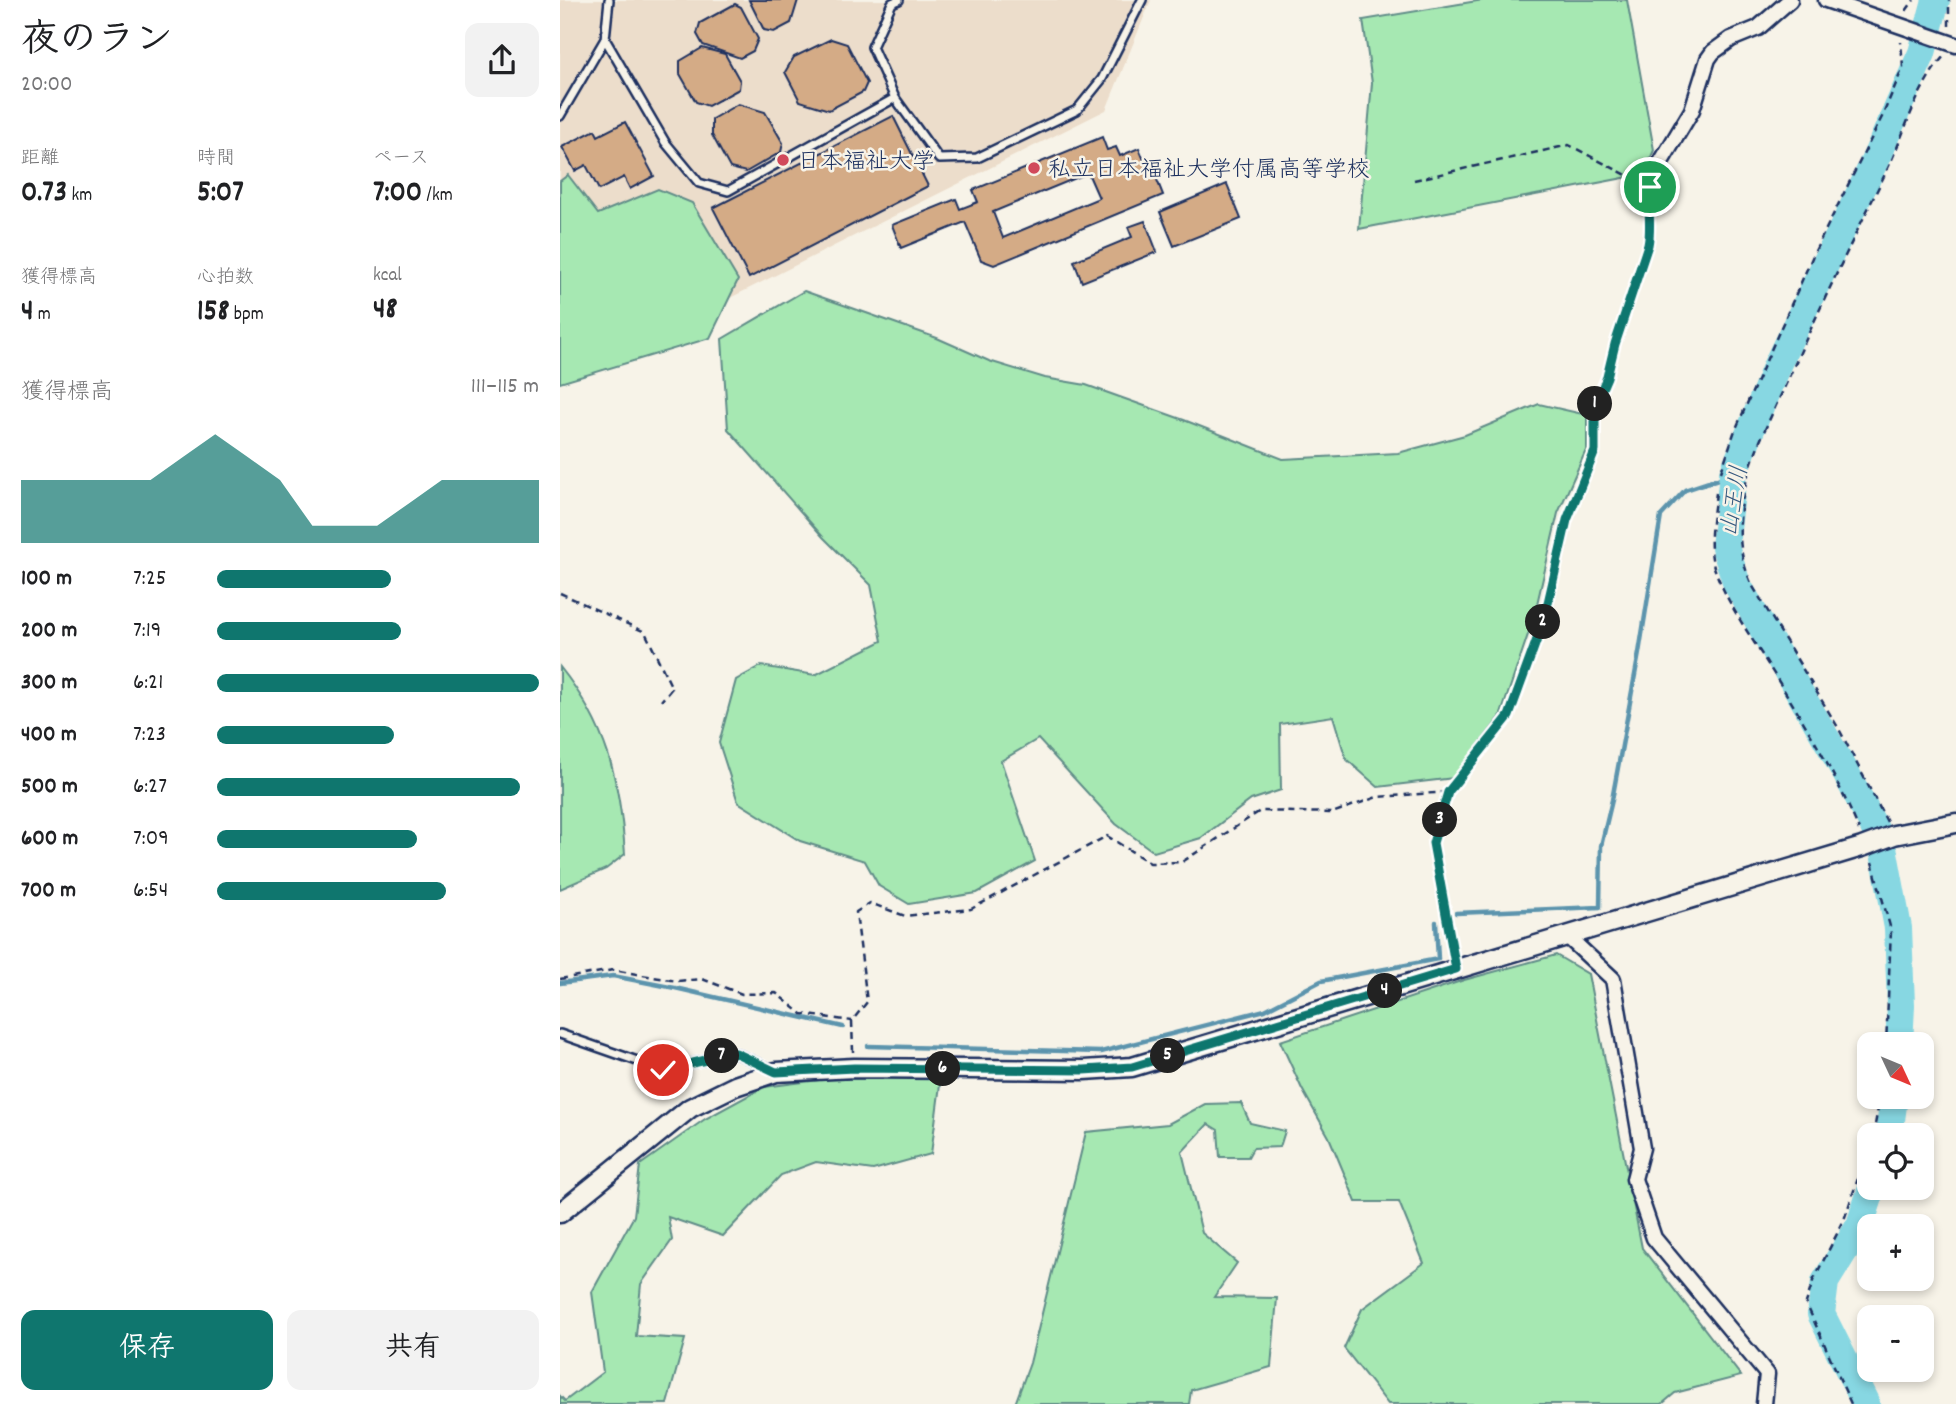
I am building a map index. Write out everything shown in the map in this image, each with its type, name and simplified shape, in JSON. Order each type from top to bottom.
[{"type":"street","points":[[1650,187],[1658,167],[1692,110],[1708,59],[1713,52],[1731,39],[1758,28],[1790,0]]},
{"type":"street","points":[[1826,0],[1952,43]]},
{"type":"street","points":[[560,1213],[690,1108],[735,1086],[776,1072],[854,1068],[1084,1070],[1132,1067],[1894,835],[1956,823]]},
{"type":"street","points":[[1567,936],[1613,979],[1642,1148],[1634,1179],[1654,1238],[1767,1374],[1765,1404]]},
{"type":"lane","points":[[560,116],[605,39],[608,0]]},
{"type":"lane","points":[[899,0],[892,4],[872,47],[895,98],[939,159],[977,158],[1077,110],[1102,79],[1142,0]]},
{"type":"lane","points":[[605,39],[665,142],[699,183],[728,191],[895,98]]},
{"type":"lane","points":[[560,1034],[663,1070],[736,1053],[776,1072]]},
{"type":"path","points":[[1721,472],[1734,433],[1810,263],[1882,117],[1903,67],[1905,13],[1914,0]]},
{"type":"path","points":[[1894,835],[1839,729],[1752,585],[1740,549],[1740,525],[1744,492],[1751,466],[1766,429],[1833,278],[1896,150],[1928,75],[1952,43],[1949,1]]},
{"type":"path","points":[[1414,180],[1569,145],[1650,187],[1648,200],[1651,235],[1615,344],[1607,377],[1595,405],[1595,451],[1567,520],[1544,620],[1509,716],[1448,792],[1433,843],[1456,969]]},
{"type":"path","points":[[1716,493],[1710,546],[1714,567],[1740,619],[1845,796],[1865,846],[1891,930],[1887,1032]]},
{"type":"path","points":[[560,593],[645,632],[672,688],[661,701]]},
{"type":"path","points":[[854,1068],[852,1021],[867,1002],[856,912],[870,903],[905,916],[971,909],[1107,836],[1150,863],[1182,862],[1260,811],[1332,813],[1377,797],[1448,792]]},
{"type":"path","points":[[560,979],[613,970],[677,981],[702,979],[743,994],[776,993],[802,1014],[852,1021]]},
{"type":"path","points":[[1852,1404],[1806,1303],[1813,1282],[1844,1220],[1857,1182]]},
{"type":"shaded area","name":"日本福祉大学","points":[[560,0],[1151,0],[1106,110],[716,305],[560,274]]},
{"type":"green space","points":[[1483,0],[1627,0],[1654,150],[1644,174],[1359,229],[1372,83],[1363,20]]},
{"type":"green space","points":[[568,175],[598,214],[658,189],[692,203],[738,280],[710,338],[560,383],[560,181]]},
{"type":"green space","points":[[804,291],[937,338],[989,361],[1045,378],[1086,385],[1283,459],[1398,453],[1465,435],[1539,404],[1587,415],[1587,448],[1558,513],[1534,617],[1500,717],[1454,778],[1378,787],[1346,759],[1333,716],[1280,724],[1281,790],[1251,800],[1201,838],[1154,852],[1116,824],[1038,739],[1001,761],[1035,861],[977,893],[909,904],[879,886],[865,861],[800,841],[738,802],[719,743],[736,680],[761,666],[815,675],[882,641],[871,585],[823,537],[728,429],[722,339]]},
{"type":"green space","points":[[560,667],[589,711],[608,755],[615,778],[625,854],[606,869],[560,889]]},
{"type":"green space","points":[[1556,955],[1588,974],[1642,1248],[1741,1376],[1675,1393],[1662,1404],[1388,1404],[1344,1348],[1362,1309],[1424,1263],[1399,1202],[1356,1202],[1329,1137],[1302,1089],[1280,1041],[1464,980]]},
{"type":"green space","points":[[941,1077],[931,1154],[873,1170],[816,1162],[781,1175],[723,1236],[668,1217],[672,1240],[641,1284],[636,1336],[685,1339],[667,1404],[560,1404],[560,1396],[565,1401],[603,1372],[592,1292],[634,1216],[640,1165],[705,1119],[764,1087],[827,1079]]},
{"type":"green space","points":[[1241,1103],[1250,1123],[1285,1131],[1280,1147],[1253,1148],[1248,1157],[1220,1157],[1218,1130],[1208,1124],[1182,1152],[1202,1233],[1237,1263],[1214,1297],[1277,1298],[1271,1367],[1191,1390],[1189,1404],[1015,1404],[1030,1363],[1086,1132],[1168,1124],[1205,1104]]},
{"type":"building","points":[[749,0],[798,0],[791,23],[774,32],[764,30]]},
{"type":"building","points":[[735,4],[741,7],[758,39],[753,51],[740,58],[703,45],[697,34],[700,23]]},
{"type":"building","points":[[831,39],[847,44],[867,83],[863,92],[829,110],[800,101],[785,72],[794,57]]},
{"type":"building","points":[[702,48],[725,54],[740,81],[739,89],[708,106],[696,102],[680,74],[680,61]]},
{"type":"building","points":[[738,104],[765,112],[783,143],[781,152],[746,172],[730,168],[712,135],[712,119]]},
{"type":"building","points":[[893,116],[928,186],[749,278],[713,208]]},
{"type":"building","points":[[625,122],[654,176],[630,189],[624,177],[599,190],[586,165],[575,171],[562,147],[595,130],[598,136]]},
{"type":"building","points":[[1102,137],[1107,150],[1116,147],[1120,156],[1139,148],[1151,177],[1155,175],[1163,195],[994,265],[981,260],[965,222],[901,248],[892,225],[956,199],[960,209],[978,202],[973,190]],"holes":[[[1088,173],[1099,198],[1003,238],[993,212]]]},
{"type":"building","points":[[1227,184],[1241,219],[1174,246],[1160,212]]},
{"type":"building","points":[[1145,221],[1157,252],[1082,282],[1074,261],[1132,237],[1128,227]]},
{"type":"waterway","name":"山王川","points":[[1900,1032],[1898,928],[1884,853],[1874,827],[1846,773],[1737,584],[1725,547],[1733,474],[1776,367],[1866,180],[1922,53],[1936,0]]},
{"type":"waterway","points":[[1456,913],[1600,907],[1601,846],[1639,653],[1661,516],[1685,490],[1733,474]]},
{"type":"waterway","points":[[868,1046],[1101,1052],[1265,1010],[1321,981],[1438,959],[1436,922]]},
{"type":"waterway","points":[[560,983],[613,976],[843,1027]]},
{"type":"waterway","name":"山王川","points":[[1891,1123],[1892,1110]]},
{"type":"waterway","name":"山王川","points":[[1866,1404],[1821,1314],[1825,1282],[1860,1225],[1868,1200]]},
{"type":"place","name":"日本福祉大学","points":[[783,160]]},
{"type":"place","name":"私立日本福祉大学付属高等学校","points":[[1034,168]]},
{"type":"route","points":[[663,1070],[736,1053],[776,1072],[854,1068],[1084,1070],[1132,1067],[1456,969],[1433,843],[1448,792],[1509,716],[1544,620],[1567,520],[1595,451],[1595,405],[1607,377],[1615,344],[1651,235],[1648,215],[1650,187]]}]
